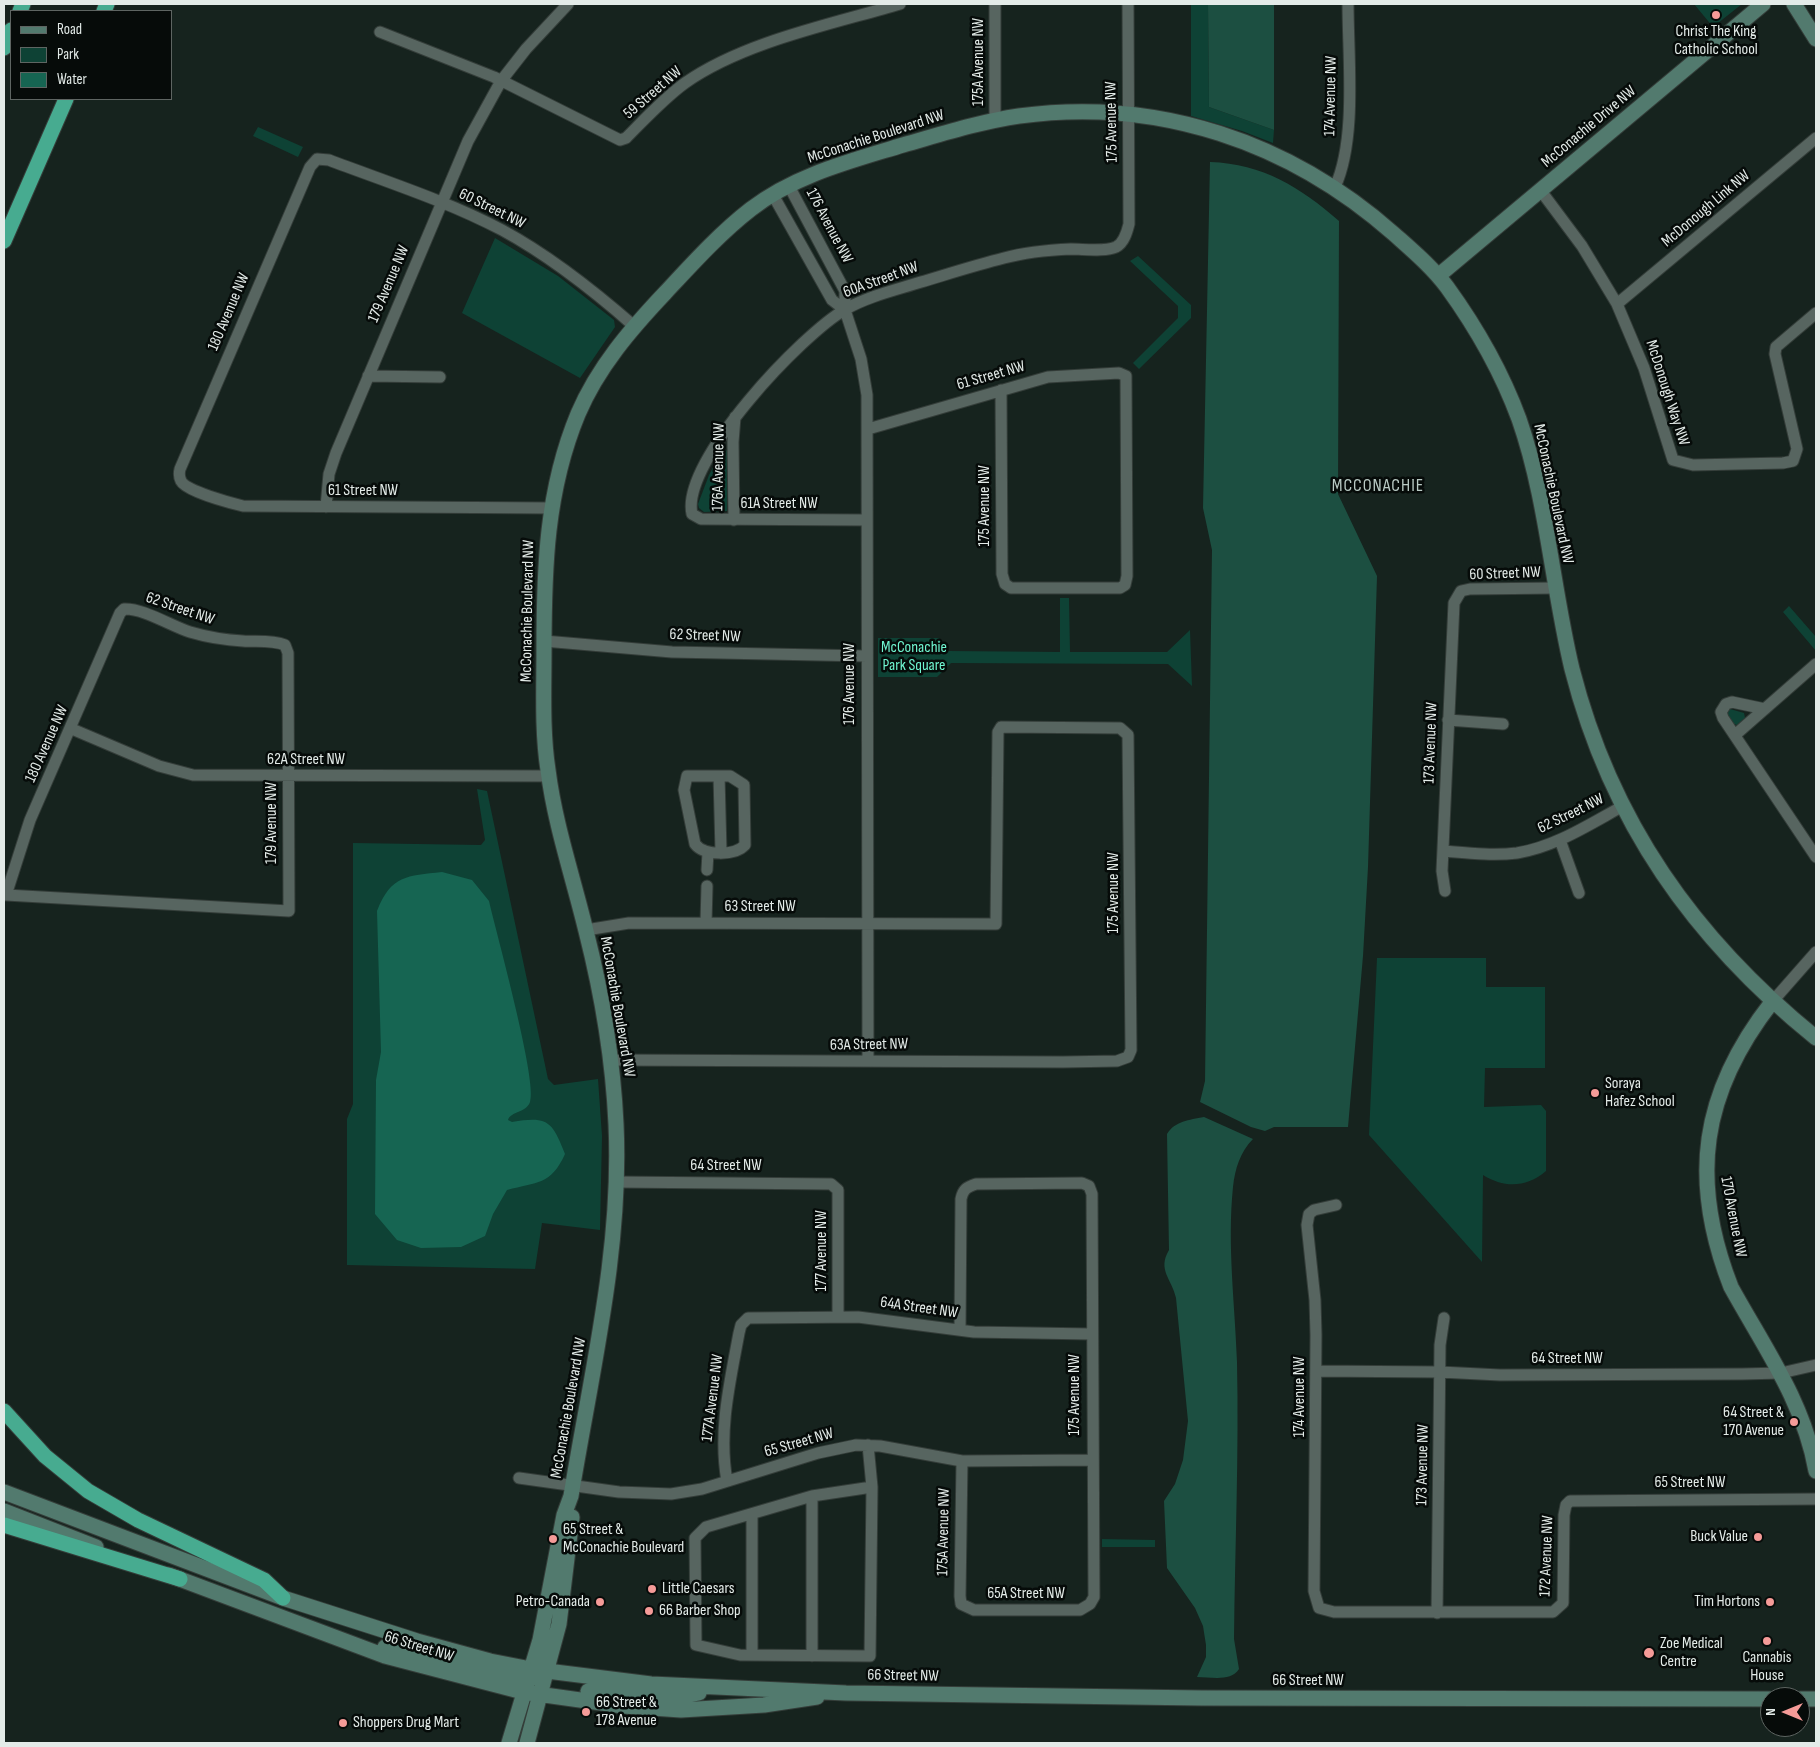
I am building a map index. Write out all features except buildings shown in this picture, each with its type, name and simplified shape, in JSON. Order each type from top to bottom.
[{"type":"highway","points":[[4,48],[10,33]]},
{"type":"highway","points":[[4,242],[66,100]]},
{"type":"highway","points":[[4,1411],[45,1456],[88,1491],[138,1520],[264,1580],[283,1598]]},
{"type":"highway","points":[[4,1525],[180,1579]]},
{"type":"street","name":"179 Avenue NW","points":[[326,507],[329,474],[440,202],[468,141],[502,81],[526,49],[568,4]]},
{"type":"street","name":"59 Street NW","points":[[380,32],[502,81],[620,140],[626,138],[656,107],[686,83],[714,66],[772,42],[900,4]]},
{"type":"street","name":"175A Avenue NW","points":[[995,4],[995,120]]},
{"type":"street","name":"175 Avenue NW","points":[[1123,239],[1129,224],[1128,4]]},
{"type":"street","name":"174 Avenue NW","points":[[1335,187],[1345,162],[1347,140],[1348,4]]},
{"type":"street","name":"McConachie Drive NW","points":[[1438,276],[1763,4]]},
{"type":"street","points":[[1794,4],[1816,39]]},
{"type":"street","name":"McConachie Boulevard NW","points":[[509,1743],[540,1640],[564,1515],[572,1491],[611,1260],[617,1182],[616,1126],[610,1060],[600,993],[586,930],[558,827],[548,776],[545,746],[544,570],[551,508],[559,469],[580,410],[607,361],[634,326],[718,238],[750,209],[789,186],[828,168],[995,120],[1048,113],[1127,114],[1187,124],[1240,140],[1276,154],[1335,187],[1380,222],[1438,276],[1476,332],[1510,395],[1535,476],[1556,588],[1581,702],[1623,806],[1654,861],[1691,914],[1736,967],[1772,1002],[1816,1038]]},
{"type":"street","name":"McDonough Link NW","points":[[1617,304],[1816,138]]},
{"type":"street","name":"60 Street NW","points":[[317,159],[329,160],[440,202],[501,230],[533,248],[604,299],[634,326]]},
{"type":"street","name":"180 Avenue NW","points":[[181,481],[180,469],[310,167],[317,159]]},
{"type":"street","name":"176 Avenue NW","points":[[789,186],[845,291],[845,310],[864,373],[868,428],[868,1061]]},
{"type":"street","name":"McDonough Way NW","points":[[1541,191],[1571,230],[1617,304],[1647,377],[1670,454],[1673,460],[1681,464],[1783,464],[1794,460],[1797,449],[1775,354],[1776,347],[1816,313]]},
{"type":"street","name":"176 Avenue NW","points":[[773,195],[832,300],[845,310]]},
{"type":"street","name":"60A Street NW","points":[[692,514],[690,506],[702,471],[724,430],[736,415],[814,334],[845,310],[874,296],[1005,257],[1049,251],[1104,249],[1116,247],[1123,239]]},
{"type":"street","name":"61 Street NW","points":[[868,428],[1001,390],[1067,374],[1119,372],[1126,376],[1128,384],[1127,576],[1125,585],[1120,588],[1011,588]]},
{"type":"street","points":[[368,376],[440,376]]},
{"type":"street","name":"175 Avenue NW","points":[[1001,390],[1002,574],[1005,584],[1011,588]]},
{"type":"street","name":"176A Avenue NW","points":[[734,520],[733,442],[736,415]]},
{"type":"street","name":"61 Street NW","points":[[181,481],[214,497],[243,506],[551,508]]},
{"type":"street","name":"61A Street NW","points":[[692,514],[701,520],[867,520]]},
{"type":"street","name":"60 Street NW","points":[[1456,596],[1461,591],[1470,589],[1556,588]]},
{"type":"street","name":"173 Avenue NW","points":[[1445,891],[1442,871],[1453,609],[1456,596]]},
{"type":"street","name":"180 Avenue NW","points":[[124,609],[120,614],[72,729],[30,820],[6,895],[289,911]]},
{"type":"street","name":"62 Street NW","points":[[124,609],[138,611],[164,623],[203,635],[242,641],[277,642],[285,645]]},
{"type":"street","name":"62 Street NW","points":[[544,641],[672,652],[867,656]]},
{"type":"street","name":"179 Avenue NW","points":[[285,645],[288,653],[289,911]]},
{"type":"street","points":[[1735,735],[1816,664]]},
{"type":"street","points":[[1765,710],[1732,702],[1726,704],[1721,712],[1816,857]]},
{"type":"street","points":[[1448,720],[1503,724]]},
{"type":"street","name":"63 Street NW","points":[[586,930],[629,923],[996,924],[998,732],[1000,727],[1063,728]]},
{"type":"street","name":"175 Avenue NW","points":[[1063,728],[1120,728],[1128,735],[1131,1050],[1128,1058]]},
{"type":"street","name":"62A Street NW","points":[[72,729],[159,766],[181,773],[215,776],[548,776]]},
{"type":"street","points":[[687,776],[730,776],[744,785],[745,845],[736,852],[721,852],[701,850],[696,844],[684,790],[684,782],[687,776]]},
{"type":"street","points":[[719,776],[721,852]]},
{"type":"street","name":"62 Street NW","points":[[1443,851],[1516,853],[1560,840],[1623,806]]},
{"type":"street","points":[[1560,840],[1578,893]]},
{"type":"street","points":[[707,870],[708,852]]},
{"type":"street","points":[[706,923],[707,886]]},
{"type":"street","name":"170 Avenue NW","points":[[1816,952],[1772,1002],[1744,1039],[1730,1067],[1718,1096],[1708,1144],[1707,1182],[1713,1229],[1731,1287],[1781,1373],[1802,1418],[1816,1471]]},
{"type":"street","name":"63A Street NW","points":[[610,1060],[1112,1062],[1128,1058]]},
{"type":"street","name":"64 Street NW","points":[[617,1182],[825,1182],[835,1186]]},
{"type":"street","name":"175 Avenue NW","points":[[960,1330],[960,1199],[968,1186],[976,1184],[1082,1183],[1089,1186],[1092,1194],[1091,1334],[1094,1597],[1090,1604]]},
{"type":"street","name":"177 Avenue NW","points":[[835,1186],[838,1195],[838,1316]]},
{"type":"street","name":"174 Avenue NW","points":[[1336,1205],[1314,1210],[1308,1214],[1307,1225],[1315,1300],[1314,1591],[1319,1608],[1334,1612],[1437,1613]]},
{"type":"street","name":"64A Street NW","points":[[744,1321],[753,1317],[838,1316],[876,1318],[960,1330],[1025,1334],[1091,1334]]},
{"type":"street","name":"173 Avenue NW","points":[[1437,1613],[1440,1346],[1444,1318]]},
{"type":"street","name":"177A Avenue NW","points":[[726,1481],[722,1447],[724,1419],[738,1333],[744,1321]]},
{"type":"street","name":"64 Street NW","points":[[1316,1371],[1440,1372],[1500,1375],[1781,1373],[1816,1365]]},
{"type":"street","points":[[868,1445],[872,1487],[870,1656],[740,1655],[696,1645],[695,1538],[706,1527],[812,1496],[872,1487]]},
{"type":"street","name":"65 Street NW","points":[[519,1478],[572,1491],[662,1494],[702,1489],[832,1449],[868,1445],[931,1454],[962,1461],[1092,1460]]},
{"type":"street","name":"175A Avenue NW","points":[[962,1461],[960,1596],[962,1604]]},
{"type":"street","name":"McConachie Boulevard NW","points":[[527,1743],[547,1671],[563,1597],[572,1519],[572,1491]]},
{"type":"street","name":"66 Street NW","points":[[4,1492],[283,1598],[440,1648],[527,1680],[542,1691],[622,1706],[681,1710],[764,1705],[846,1693]]},
{"type":"street","points":[[812,1496],[812,1656]]},
{"type":"street","name":"65 Street NW","points":[[1566,1505],[1576,1499],[1816,1499]]},
{"type":"street","name":"172 Avenue NW","points":[[1437,1613],[1546,1613],[1559,1608],[1564,1596],[1564,1515],[1566,1505]]},
{"type":"street","name":"66 Street NW","points":[[4,1511],[180,1579],[407,1663],[527,1680],[547,1671],[651,1684],[718,1689],[802,1690],[846,1693],[1212,1698],[1760,1699]]},
{"type":"street","points":[[752,1514],[752,1655]]},
{"type":"street","name":"65A Street NW","points":[[962,1604],[974,1610],[1080,1610],[1090,1604]]},
{"type":"street","points":[[542,1691],[667,1699],[718,1689]]},
{"type":"green space","points":[[1191,4],[1208,4],[1209,107],[1274,130],[1273,143],[1242,131],[1191,116]]},
{"type":"green space","name":"Christ The King Catholic School","points":[[1694,4],[1742,4],[1713,27]]},
{"type":"green space","points":[[258,127],[303,147],[298,157],[253,136]]},
{"type":"green space","points":[[495,238],[558,276],[614,320],[615,327],[580,378],[462,313]]},
{"type":"green space","points":[[1138,256],[1191,305],[1191,318],[1139,369],[1133,363],[1178,318],[1178,306],[1130,261]]},
{"type":"green space","points":[[723,449],[728,451],[727,511],[704,512],[699,508],[698,504],[709,475]]},
{"type":"green space","name":"McConachie Park Square","points":[[1060,598],[1069,598],[1070,652],[1167,652],[1190,630],[1192,686],[1168,664],[951,663],[937,677],[878,677],[878,638],[939,638],[948,651],[1060,652]]},
{"type":"green space","points":[[1789,606],[1816,637],[1816,651],[1783,612]]},
{"type":"green space","points":[[1730,709],[1744,713],[1745,718],[1737,725],[1734,724],[1726,713]]},
{"type":"green space","points":[[477,789],[487,791],[548,1079],[554,1085],[598,1079],[602,1136],[600,1230],[542,1223],[535,1269],[347,1265],[347,1119],[353,1104],[353,843],[481,845],[485,840]]},
{"type":"green space","points":[[1377,958],[1486,958],[1486,987],[1545,987],[1545,1068],[1485,1068],[1484,1107],[1541,1105],[1546,1111],[1546,1171],[1531,1181],[1515,1184],[1499,1182],[1483,1175],[1482,1262],[1369,1135]]},
{"type":"green space","points":[[1102,1539],[1155,1540],[1155,1547],[1102,1547]]},
{"type":"shaded area","points":[[1208,4],[1274,4],[1274,130],[1209,107]]},
{"type":"shaded area","points":[[1210,162],[1247,167],[1280,180],[1310,198],[1339,221],[1338,494],[1377,576],[1368,867],[1363,956],[1348,1127],[1274,1127],[1265,1131],[1251,1127],[1200,1102],[1205,1081],[1212,550],[1203,508]]},
{"type":"shaded area","points":[[1204,1117],[1253,1139],[1241,1155],[1237,1167],[1231,1209],[1231,1253],[1237,1362],[1234,1639],[1239,1669],[1231,1676],[1220,1678],[1197,1677],[1206,1657],[1203,1626],[1195,1608],[1167,1568],[1164,1501],[1175,1484],[1183,1460],[1188,1421],[1176,1298],[1166,1274],[1164,1263],[1169,1250],[1167,1134],[1178,1124]]},
{"type":"water","points":[[442,872],[472,880],[489,901],[522,1038],[531,1089],[528,1106],[512,1115],[508,1120],[512,1122],[534,1120],[547,1123],[556,1134],[565,1154],[554,1172],[542,1181],[507,1190],[493,1214],[485,1236],[461,1247],[421,1248],[397,1240],[375,1214],[376,1080],[381,1052],[377,911],[382,899],[394,884],[410,877]]},
{"type":"place","name":"Christ The King Catholic School","points":[[1716,15]]},
{"type":"place","name":"Soraya Hafez School","points":[[1595,1093]]},
{"type":"place","name":"64 Street & 170 Avenue","points":[[1794,1422]]},
{"type":"place","name":"Buck Value","points":[[1758,1537]]},
{"type":"place","name":"65 Street & McConachie Boulevard","points":[[553,1539]]},
{"type":"place","name":"Little Caesars","points":[[652,1589]]},
{"type":"place","name":"Petro-Canada","points":[[600,1602]]},
{"type":"place","name":"Tim Hortons","points":[[1770,1602]]},
{"type":"place","name":"66 Barber Shop","points":[[649,1611]]},
{"type":"place","name":"Cannabis House","points":[[1767,1641]]},
{"type":"place","name":"Zoe Medical Centre","points":[[1649,1653]]},
{"type":"place","name":"66 Street & 178 Avenue","points":[[586,1712]]},
{"type":"place","name":"Shoppers Drug Mart","points":[[343,1723]]},
{"type":"district","name":"MCCONACHIE","points":[[1378,486]]}]
